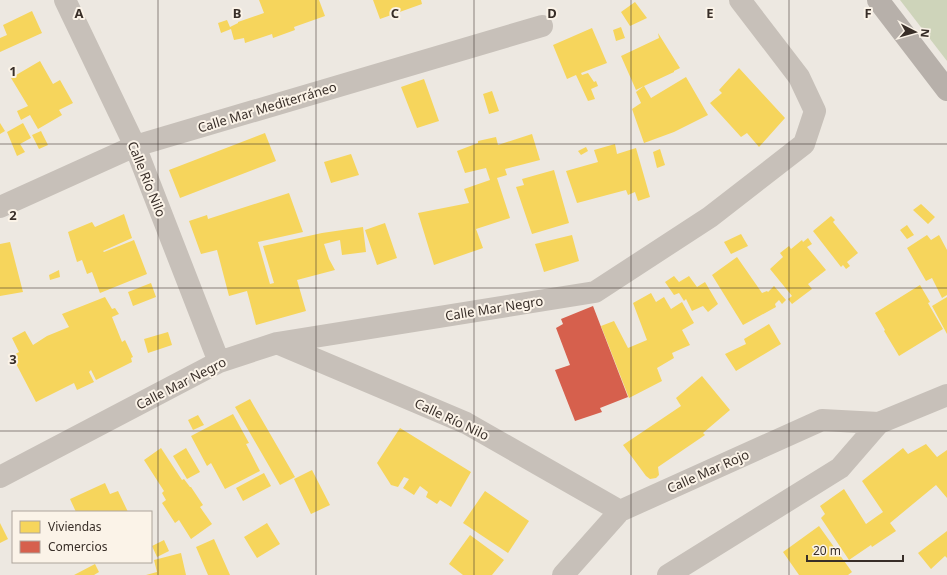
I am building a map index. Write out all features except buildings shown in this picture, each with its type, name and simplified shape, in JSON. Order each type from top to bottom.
[{"type":"street","name":"Calle Río Nilo","points":[[65,0],[135,146],[219,362]]},
{"type":"street","name":"Calle Mar Negro","points":[[0,477],[219,362],[277,343],[595,292],[710,217],[804,144],[815,111],[799,77],[740,0]]},
{"type":"street","points":[[878,0],[947,90]]},
{"type":"street","name":"Calle Mar Mediterráneo","points":[[0,207],[135,146],[542,26]]},
{"type":"street","name":"Calle Río Nilo","points":[[277,343],[466,422],[620,511]]},
{"type":"street","name":"Calle Mar Rojo","points":[[563,575],[620,511],[822,420],[879,423],[947,395]]},
{"type":"street","name":"Calle Mar Rojo","points":[[668,575],[840,468],[879,423]]},
{"type":"green space","points":[[900,0],[947,0],[947,61]]}]
